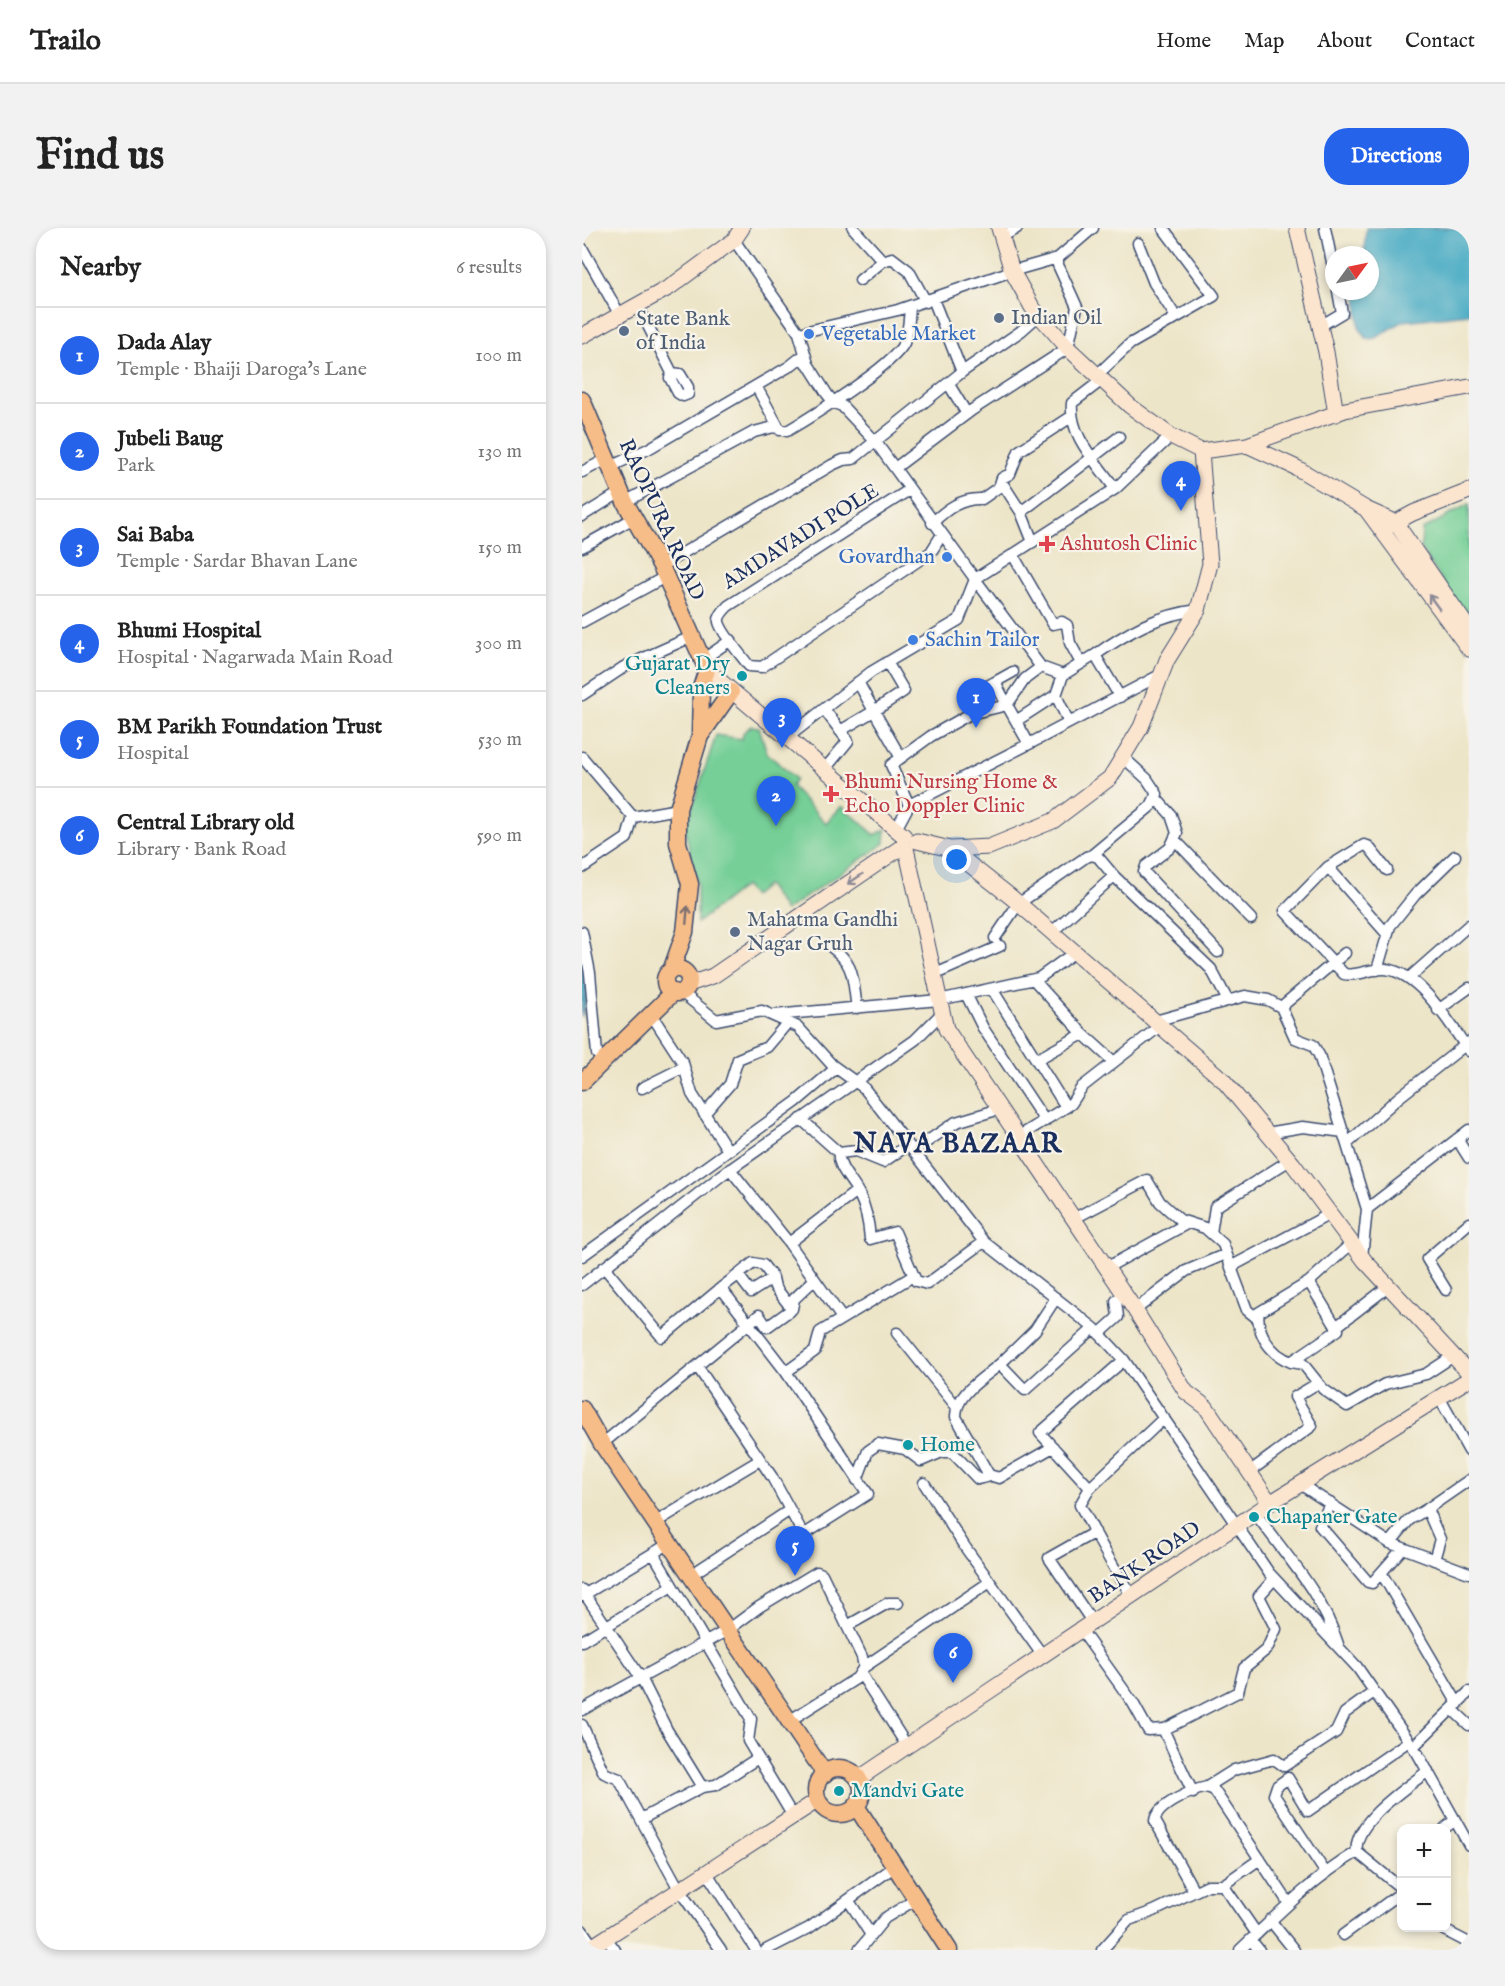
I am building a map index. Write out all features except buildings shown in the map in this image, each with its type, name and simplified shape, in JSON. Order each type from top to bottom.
[{"type":"main road","name":"RAOPURA ROAD","points":[[582,399],[623,497],[663,572],[704,665]]},
{"type":"main road","points":[[582,1082],[651,1014],[676,985],[690,884],[678,843],[678,808],[700,736],[704,665]]},
{"type":"main road","points":[[700,736],[731,692]]},
{"type":"main road","points":[[582,1069],[676,985]]},
{"type":"main road","points":[[582,1408],[602,1444],[825,1774]]},
{"type":"main road","points":[[833,1768],[840,1768],[854,1774],[858,1779],[861,1793],[852,1808],[832,1813],[818,1800],[816,1788],[825,1774],[833,1768]]},
{"type":"main road","points":[[852,1808],[938,1950]]},
{"type":"main road","points":[[911,1903],[949,1950]]},
{"type":"street","points":[[854,228],[882,261]]},
{"type":"street","points":[[1017,228],[1001,233],[1012,270],[1039,315],[1068,348],[1130,406],[1171,436],[1201,451],[1247,445],[1336,414],[1469,387]]},
{"type":"street","points":[[799,333],[910,307],[1012,270],[1058,258],[1093,228]]},
{"type":"street","points":[[1115,489],[1075,433],[1071,417],[1072,403],[1130,344],[1214,296],[1163,228]]},
{"type":"street","points":[[1297,228],[1320,326],[1336,414]]},
{"type":"street","points":[[1325,228],[1329,246]]},
{"type":"street","points":[[582,336],[638,306],[738,234],[799,333],[808,364],[834,403],[842,406],[875,441],[941,536],[1041,667],[1063,675]]},
{"type":"street","points":[[1138,243],[1154,284],[1176,317]]},
{"type":"street","points":[[582,248],[621,317]]},
{"type":"street","points":[[860,280],[882,261],[892,258],[909,271],[930,301],[962,372]]},
{"type":"street","points":[[895,468],[967,414],[1068,348],[1077,307],[1058,265],[1058,258]]},
{"type":"street","points":[[1320,326],[1342,313],[1340,300]]},
{"type":"street","points":[[638,306],[672,373]]},
{"type":"street","points":[[582,516],[754,432],[774,428],[787,431],[834,403],[900,350],[907,336],[910,307]]},
{"type":"street","points":[[582,622],[832,465],[853,459],[897,421],[916,410],[962,372],[1021,331],[1039,315]]},
{"type":"street","points":[[582,472],[648,449],[800,358],[808,364]]},
{"type":"street","points":[[948,383],[967,414]]},
{"type":"street","points":[[756,386],[780,430]]},
{"type":"street","points":[[932,523],[946,511],[968,499],[982,499],[999,487],[1001,481],[1010,474],[1019,451],[1071,417]]},
{"type":"street","points":[[787,738],[887,662],[959,620],[975,579],[1115,489],[1171,436]]},
{"type":"street","points":[[1021,512],[1119,437]]},
{"type":"street","points":[[1247,445],[1297,468],[1398,527],[1469,629]]},
{"type":"street","points":[[730,640],[704,665],[731,692],[825,769],[905,840],[950,849],[989,847],[1053,820],[1110,778],[1141,727],[1162,674],[1198,610],[1210,564],[1201,451]]},
{"type":"street","points":[[1001,481],[1021,512],[1033,542]]},
{"type":"street","name":"AMDAVADI POLE","points":[[909,490],[724,609],[719,623],[730,640],[749,666],[762,667],[931,552],[941,536]]},
{"type":"street","points":[[1384,535],[1434,506],[1469,490]]},
{"type":"street","points":[[1366,509],[1469,649]]},
{"type":"street","points":[[582,547],[634,518]]},
{"type":"street","points":[[1013,555],[1053,624],[1062,622],[1066,625],[1070,643],[1082,663]]},
{"type":"street","points":[[1016,721],[1056,695],[1063,675],[1095,656],[1123,635],[1154,619],[1198,610]]},
{"type":"street","points":[[582,695],[624,667],[690,637]]},
{"type":"street","points":[[1095,656],[1120,697]]},
{"type":"street","points":[[840,730],[904,691],[887,662]]},
{"type":"street","points":[[1041,667],[1025,679],[1007,705],[970,714],[932,736],[891,765],[909,805],[905,840],[946,1029],[1136,1310],[1186,1392],[1206,1407],[1270,1503]]},
{"type":"street","points":[[976,692],[1013,672]]},
{"type":"street","points":[[909,805],[1162,674]]},
{"type":"street","points":[[858,682],[901,758]]},
{"type":"street","points":[[995,682],[1029,744]]},
{"type":"street","points":[[1056,695],[1068,723]]},
{"type":"street","points":[[824,709],[848,741],[825,769]]},
{"type":"street","points":[[582,757],[633,817]]},
{"type":"street","points":[[933,975],[998,942],[1018,904],[1092,855],[1151,806],[1157,794],[1147,779],[1123,757]]},
{"type":"street","points":[[1155,797],[1171,815],[1177,833],[1170,848],[1146,866],[1144,872],[1218,952]]},
{"type":"street","points":[[633,817],[678,808]]},
{"type":"street","points":[[582,868],[627,838],[633,817]]},
{"type":"street","points":[[1174,839],[1251,919]]},
{"type":"street","points":[[676,985],[713,976],[905,840]]},
{"type":"street","points":[[1346,1138],[1467,1046],[1417,982],[1386,969],[1352,976],[1344,974],[1285,911],[1328,867],[1364,845],[1368,846],[1387,870]]},
{"type":"street","points":[[950,849],[1052,932],[1223,1080],[1290,1160],[1362,1257],[1464,1368]]},
{"type":"street","points":[[1092,855],[1098,857],[1114,876],[1211,969],[1228,1001]]},
{"type":"street","points":[[1377,970],[1390,926],[1415,895],[1455,856]]},
{"type":"street","points":[[1328,867],[1387,934]]},
{"type":"street","points":[[1052,932],[1114,876]]},
{"type":"street","points":[[1409,978],[1469,925]]},
{"type":"street","points":[[582,932],[590,973],[597,1054]]},
{"type":"street","points":[[830,946],[846,957],[851,966],[857,1008]]},
{"type":"street","points":[[772,1015],[857,1008],[940,1007],[966,994],[1034,980],[1075,952]]},
{"type":"street","points":[[1281,1007],[1345,953]]},
{"type":"street","points":[[1034,980],[1083,1034],[1114,1062]]},
{"type":"street","points":[[676,985],[716,1020],[762,1011],[798,1027],[836,1068],[864,1088],[984,1242],[1097,1331],[1124,1360],[1274,1579],[1340,1649],[1411,1744],[1469,1845]]},
{"type":"street","points":[[1438,1010],[1469,988]]},
{"type":"street","points":[[992,989],[1066,1107]]},
{"type":"street","points":[[966,994],[983,1028],[1045,1121]]},
{"type":"street","points":[[1018,1137],[1066,1107],[1082,1088],[1157,1024],[1245,996],[1268,1000],[1281,1007],[1295,1038],[1313,1045],[1319,1054],[1367,1209],[1362,1257]]},
{"type":"street","points":[[582,1284],[730,1169],[915,1040],[940,1007]]},
{"type":"street","points":[[651,1014],[684,1067],[692,1094],[727,1149]]},
{"type":"street","points":[[704,1114],[730,1084],[738,1059],[767,1047],[788,1022]]},
{"type":"street","points":[[1036,1060],[1083,1034]]},
{"type":"street","points":[[642,1088],[684,1067]]},
{"type":"street","points":[[582,1256],[727,1149],[796,1102],[836,1068]]},
{"type":"street","points":[[801,1119],[839,1153],[856,1151],[883,1162],[956,1122],[999,1109]]},
{"type":"street","points":[[1267,1133],[1303,1127],[1346,1138]]},
{"type":"street","points":[[1367,1209],[1469,1130]]},
{"type":"street","points":[[1457,1139],[1469,1158]]},
{"type":"street","points":[[839,1153],[838,1162],[857,1191],[869,1223],[870,1239],[895,1232],[916,1281],[927,1284],[984,1242]]},
{"type":"street","points":[[1211,1233],[1215,1206],[1290,1160]]},
{"type":"street","points":[[730,1169],[789,1243],[842,1318]]},
{"type":"street","points":[[1073,1219],[1147,1180],[1160,1202],[1180,1220],[1205,1228],[1223,1244],[1247,1310],[1258,1319]]},
{"type":"street","points":[[789,1243],[857,1191]]},
{"type":"street","points":[[1232,1270],[1236,1263],[1330,1214]]},
{"type":"street","points":[[1106,1268],[1188,1222]]},
{"type":"street","points":[[1446,1290],[1427,1259],[1469,1223]]},
{"type":"street","points":[[1352,1244],[1309,1282],[1258,1313],[1267,1347],[1291,1362],[1303,1364],[1318,1383],[1347,1406],[1385,1384],[1402,1378],[1464,1368]]},
{"type":"street","points":[[1136,1310],[1186,1271],[1226,1254]]},
{"type":"street","points":[[604,1267],[662,1337],[753,1263],[763,1265],[773,1278],[775,1287],[792,1309]]},
{"type":"street","points":[[738,1275],[751,1293],[773,1278]]},
{"type":"street","points":[[786,1372],[815,1351],[820,1332],[913,1276]]},
{"type":"street","points":[[602,1444],[759,1315],[767,1327],[792,1309],[794,1299],[814,1280]]},
{"type":"street","points":[[1291,1362],[1338,1330],[1309,1282]]},
{"type":"street","points":[[1336,1327],[1389,1286]]},
{"type":"street","points":[[697,1366],[760,1460],[802,1532],[808,1532],[868,1494],[786,1372],[721,1288]]},
{"type":"street","points":[[1000,1364],[1025,1390],[1097,1331],[1118,1317],[1116,1301],[1124,1293]]},
{"type":"street","points":[[991,1476],[956,1417],[956,1406],[961,1398],[1035,1330],[1056,1298]]},
{"type":"street","points":[[897,1333],[956,1406]]},
{"type":"street","points":[[1090,1488],[1040,1433],[1124,1360]]},
{"type":"street","name":"BANK ROAD","points":[[858,1779],[1270,1503],[1439,1397],[1464,1368]]},
{"type":"street","points":[[1249,1472],[1312,1426],[1295,1397],[1318,1383]]},
{"type":"street","points":[[1439,1397],[1469,1451]]},
{"type":"street","points":[[1132,1596],[1112,1568],[1080,1505],[1090,1488],[1164,1418]]},
{"type":"street","points":[[857,1480],[868,1451],[878,1444],[905,1449],[921,1461],[942,1452],[952,1452],[978,1479],[991,1476],[999,1478],[1053,1447]]},
{"type":"street","points":[[656,1522],[760,1460]]},
{"type":"street","points":[[1390,1543],[1409,1520],[1469,1480]]},
{"type":"street","points":[[924,1483],[1043,1656]]},
{"type":"street","points":[[1300,1484],[1390,1543],[1469,1573]]},
{"type":"street","points":[[1329,1503],[1320,1523],[1322,1530],[1368,1582],[1372,1583],[1383,1574],[1403,1548]]},
{"type":"street","points":[[1427,1509],[1440,1539],[1434,1560]]},
{"type":"street","points":[[691,1575],[790,1510]]},
{"type":"street","points":[[1256,1514],[1315,1590],[1329,1617],[1340,1649]]},
{"type":"street","points":[[1095,1532],[1049,1558],[1148,1730],[1163,1729],[1238,1692],[1244,1668],[1267,1649],[1276,1629],[1259,1596],[1274,1579]]},
{"type":"street","points":[[670,1543],[583,1593],[641,1678],[667,1731],[702,1786]]},
{"type":"street","points":[[653,1553],[751,1719],[748,1742],[794,1818]]},
{"type":"street","points":[[582,1710],[728,1630],[759,1607],[817,1572],[822,1574],[862,1657],[862,1670],[907,1746]]},
{"type":"street","points":[[1383,1574],[1432,1654],[1456,1707],[1469,1725]]},
{"type":"street","points":[[789,1721],[990,1582]]},
{"type":"street","points":[[582,1641],[672,1586]]},
{"type":"street","points":[[847,1626],[888,1603],[898,1603]]},
{"type":"street","points":[[1194,1891],[1155,1821],[1157,1812],[1207,1787],[1233,1770],[1274,1759],[1284,1766],[1336,1732],[1345,1713],[1374,1692]]},
{"type":"street","points":[[1325,1872],[1274,1795],[1277,1786],[1288,1778],[1308,1811],[1411,1744],[1456,1707],[1469,1692]]},
{"type":"street","points":[[582,1725],[604,1773],[619,1779],[678,1892],[714,1950]]},
{"type":"street","points":[[1163,1729],[1193,1793]]},
{"type":"street","points":[[641,1819],[702,1786],[716,1785],[758,1758]]},
{"type":"street","points":[[1397,1882],[1364,1860],[1357,1852],[1358,1839],[1366,1826],[1394,1797],[1428,1771]]},
{"type":"street","points":[[1207,1787],[1214,1790],[1288,1902]]},
{"type":"street","points":[[582,1930],[600,1946],[818,1800]]},
{"type":"street","points":[[1450,1824],[1455,1820]]},
{"type":"street","points":[[1240,1950],[1288,1902],[1325,1872],[1357,1852]]},
{"type":"street","points":[[1102,1950],[1129,1920],[1209,1885],[1223,1885],[1260,1859]]},
{"type":"street","points":[[765,1950],[809,1929],[890,1870]]},
{"type":"street","points":[[707,1873],[756,1950]]},
{"type":"street","points":[[1223,1885],[1254,1937],[1259,1950]]},
{"type":"street","points":[[1343,1935],[1397,1887]]},
{"type":"street","points":[[678,1892],[721,1950]]},
{"type":"street","points":[[849,1901],[871,1935]]},
{"type":"street","points":[[859,1950],[885,1918],[911,1903]]},
{"type":"street","points":[[1270,1920],[1294,1950]]},
{"type":"street","points":[[1448,1932],[1469,1943]]},
{"type":"green space","points":[[1469,504],[1469,620],[1421,549],[1422,530]]},
{"type":"green space","points":[[751,726],[759,727],[767,753],[796,779],[791,786],[826,823],[842,806],[875,835],[886,829],[885,843],[785,911],[767,885],[753,896],[744,886],[697,923],[697,885],[685,829],[716,735],[742,739],[743,733]]},
{"type":"water","points":[[1366,228],[1469,228],[1469,314],[1403,321],[1376,338],[1367,339],[1359,327],[1357,300],[1379,300],[1379,246],[1365,246]]},
{"type":"water","points":[[582,938],[587,968],[587,988],[582,1017]]},
{"type":"place","name":"Indian Oil","points":[[999,318]]},
{"type":"place","name":"State Bank of India","points":[[624,331]]},
{"type":"place","name":"Vegetable Market","points":[[809,334]]},
{"type":"place","name":"Bhumi Hospital","points":[[1181,511]]},
{"type":"place","name":"Ashutosh Clinic","points":[[1047,544]]},
{"type":"place","name":"Govardhan","points":[[947,557]]},
{"type":"place","name":"Sachin Tailor","points":[[913,640]]},
{"type":"place","name":"Gujarat Dry Cleaners","points":[[742,676]]},
{"type":"place","name":"Dada Alay","points":[[976,728]]},
{"type":"place","name":"Sai Baba","points":[[782,748]]},
{"type":"place","name":"Bhumi Nursing Home & Echo Doppler Clinic","points":[[831,794]]},
{"type":"place","name":"Jubeli Baug","points":[[776,826]]},
{"type":"place","name":"Mahatma Gandhi Nagar Gruh","points":[[735,932]]},
{"type":"place","name":"Home","points":[[908,1445]]},
{"type":"place","name":"Chapaner Gate","points":[[1254,1517]]},
{"type":"place","name":"BM Parikh Foundation Trust","points":[[795,1576]]},
{"type":"place","name":"Central Library old","points":[[953,1683]]},
{"type":"place","name":"Mandvi Gate","points":[[839,1791]]},
{"type":"district","name":"NAVA BAZAAR","points":[[958,1145]]}]
